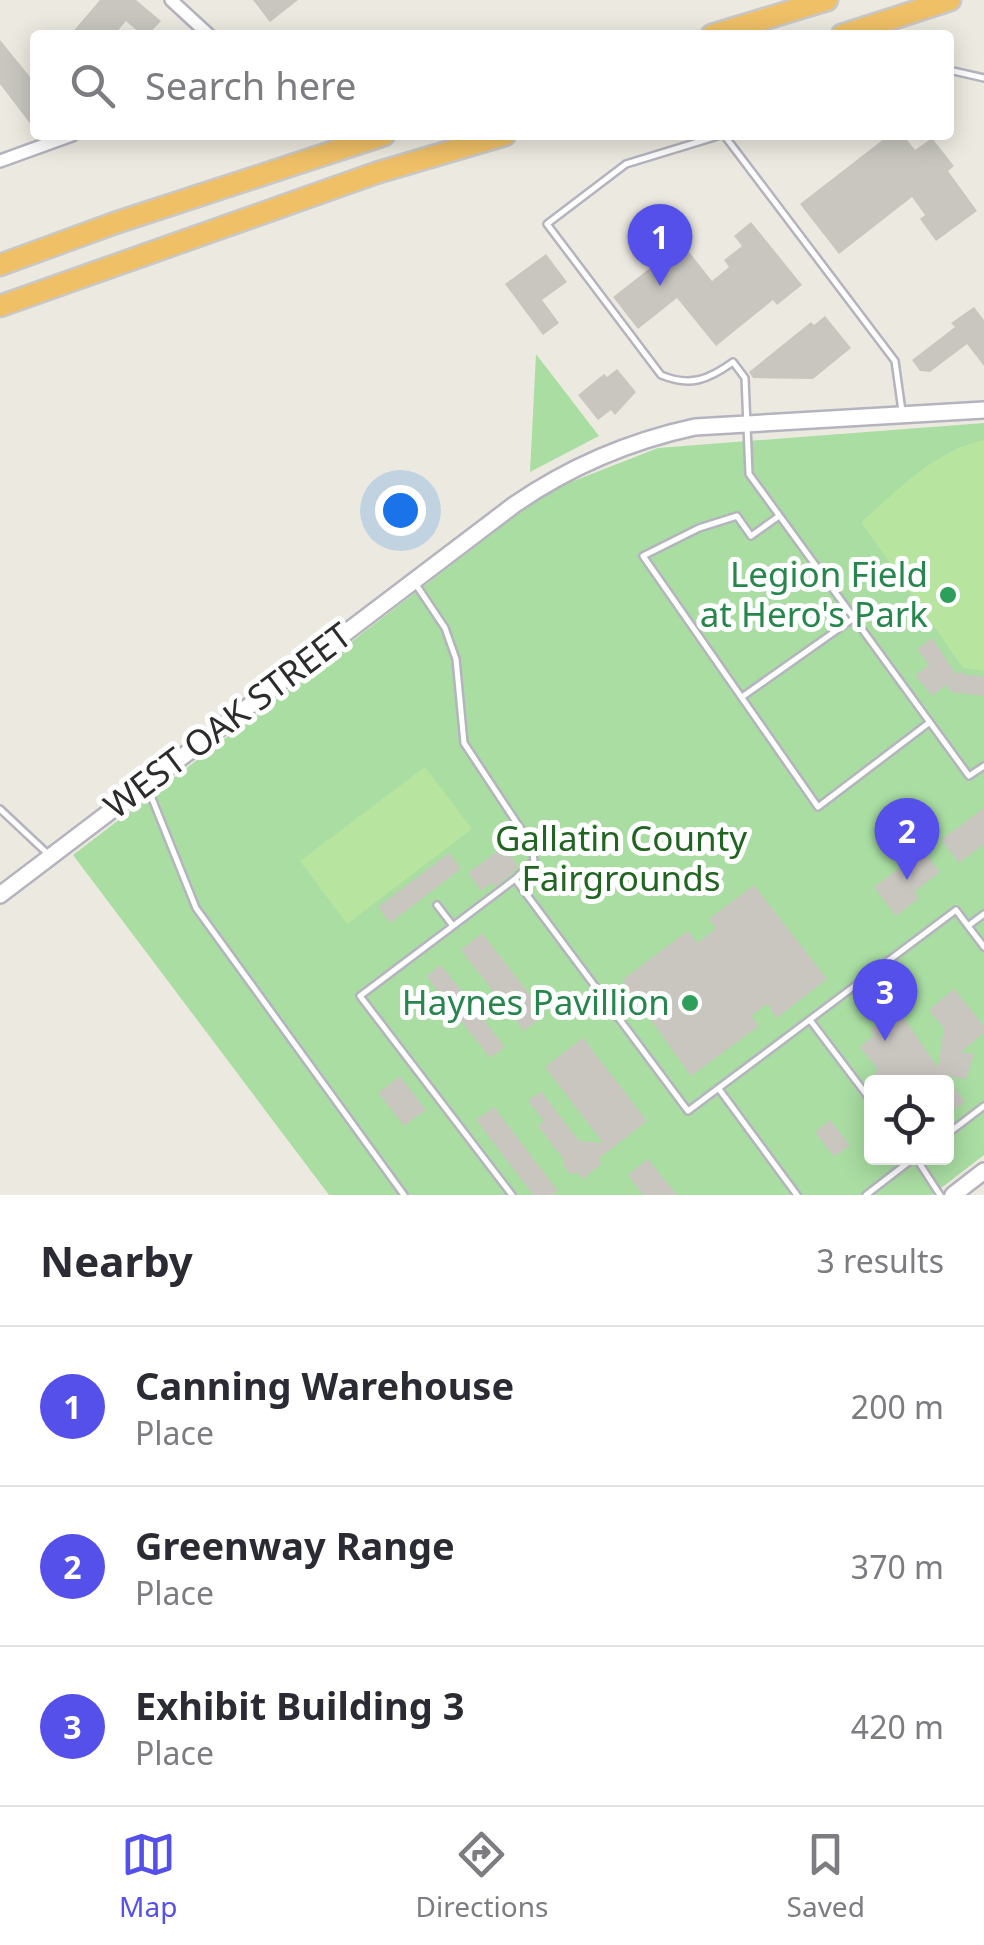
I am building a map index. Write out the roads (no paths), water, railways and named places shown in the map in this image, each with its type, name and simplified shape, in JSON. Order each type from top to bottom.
[{"type":"highway","points":[[728,30],[827,0]]},
{"type":"highway","points":[[858,30],[950,0]]},
{"type":"highway","points":[[0,265],[369,140]]},
{"type":"highway","points":[[0,306],[376,173],[487,140]]},
{"type":"street","points":[[171,0],[204,30]]},
{"type":"street","points":[[0,161],[58,140]]},
{"type":"street","name":"WEST OAK STREET","points":[[0,895],[457,547],[547,482],[582,464],[660,434],[748,422],[984,410]]},
{"type":"street","points":[[953,1195],[984,1171]]},
{"type":"lane","points":[[954,71],[984,78]]},
{"type":"lane","points":[[706,140],[626,164],[547,224],[661,375],[679,383],[701,381],[732,362],[745,378],[749,474],[969,776],[984,766]]},
{"type":"lane","points":[[727,140],[896,361],[902,414]]},
{"type":"lane","points":[[779,515],[751,536],[737,516],[700,528],[644,556],[818,806],[930,722]]},
{"type":"lane","points":[[413,580],[444,628],[456,659],[464,743],[532,846],[534,861],[360,996],[512,1195]]},
{"type":"lane","points":[[742,697],[854,618]]},
{"type":"lane","points":[[146,784],[196,908],[404,1195]]},
{"type":"lane","points":[[0,810],[51,856]]},
{"type":"lane","points":[[515,879],[688,1111],[956,910],[984,947]]},
{"type":"lane","points":[[437,905],[453,926]]},
{"type":"lane","points":[[968,926],[984,914]]},
{"type":"lane","points":[[809,1020],[864,1092]]},
{"type":"lane","points":[[718,1088],[797,1195]]},
{"type":"lane","points":[[954,1128],[984,1106]]},
{"type":"lane","points":[[866,1195],[906,1165]]},
{"type":"lane","points":[[920,1165],[940,1195]]},
{"type":"place","name":"Canning Warehouse","points":[[660,286]]},
{"type":"place","name":"Legion Field at Hero's Park","points":[[948,595]]},
{"type":"place","name":"Greenway Range","points":[[907,880]]},
{"type":"place","name":"Haynes Pavillion","points":[[690,1003]]},
{"type":"place","name":"Exhibit Building 3","points":[[885,1041]]},
{"type":"park label","name":"Gallatin County Fairgrounds","points":[[621,859]]}]
